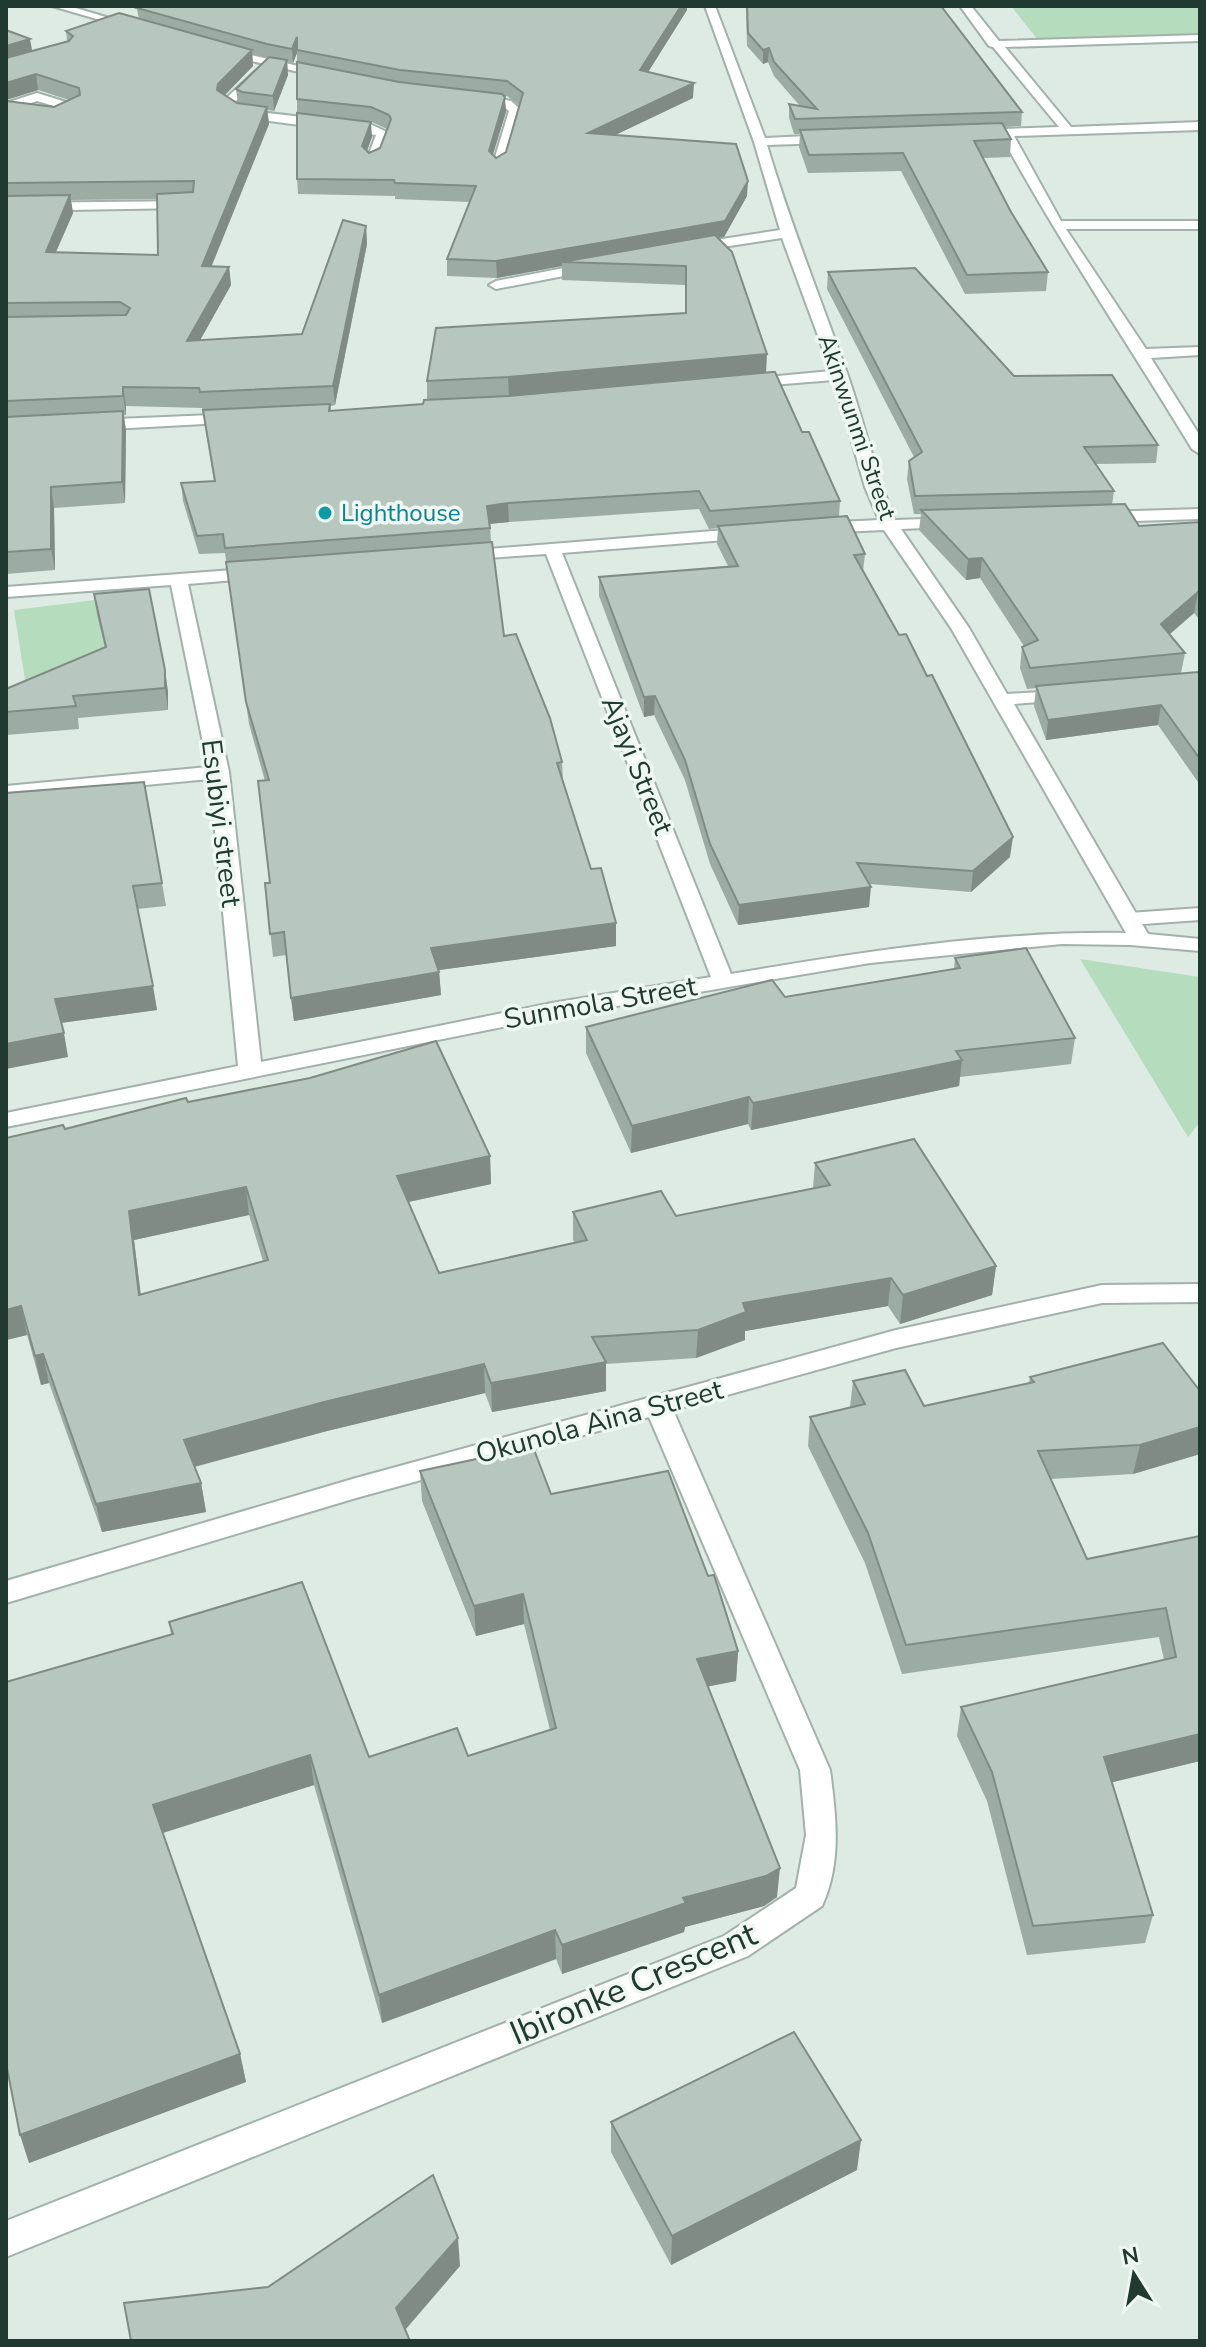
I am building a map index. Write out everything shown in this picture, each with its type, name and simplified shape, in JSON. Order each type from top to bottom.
[{"type":"street","points":[[57,6],[147,31]]},
{"type":"street","name":"Akinwunmi Street","points":[[710,6],[760,142],[787,233],[840,375],[873,487],[888,523],[960,628],[1141,940]]},
{"type":"street","points":[[965,6],[993,44],[1067,130]]},
{"type":"street","points":[[993,44],[1200,38]]},
{"type":"street","points":[[207,47],[267,64],[341,79]]},
{"type":"street","points":[[267,64],[226,104],[228,108],[239,113],[372,129],[383,133],[372,162]]},
{"type":"street","points":[[460,96],[507,103],[515,110],[498,167]]},
{"type":"street","points":[[960,134],[1200,126]]},
{"type":"street","points":[[1006,133],[1057,225],[1114,309],[1200,449]]},
{"type":"street","points":[[760,142],[837,139]]},
{"type":"street","points":[[6,207],[189,204]]},
{"type":"street","points":[[1057,225],[1200,225]]},
{"type":"street","points":[[674,251],[787,233]]},
{"type":"street","points":[[496,285],[615,262]]},
{"type":"street","points":[[1140,354],[1200,351]]},
{"type":"street","points":[[730,385],[840,375]]},
{"type":"street","points":[[79,426],[255,419]]},
{"type":"street","points":[[1091,518],[1200,514]]},
{"type":"street","points":[[796,530],[888,523],[966,522]]},
{"type":"street","points":[[449,558],[766,532]]},
{"type":"street","name":"Ajayi Street","points":[[552,549],[723,981]]},
{"type":"street","points":[[6,592],[284,571]]},
{"type":"street","name":"Esubiyi street","points":[[178,579],[219,772],[250,1069]]},
{"type":"street","points":[[1002,700],[1093,691]]},
{"type":"street","points":[[6,792],[219,772]]},
{"type":"street","points":[[1129,919],[1200,914]]},
{"type":"street","name":"Sunmola Street","points":[[6,1120],[552,1010],[870,957],[1062,938],[1200,945]]},
{"type":"street","name":"Okunola Aina Street","points":[[6,1592],[356,1488],[896,1339],[1102,1294],[1200,1293]]},
{"type":"street","name":"Ibironke Crescent","points":[[6,2239],[736,1946],[811,1896],[822,1835],[815,1770],[657,1405]]},
{"type":"green space","points":[[1011,6],[1200,6],[1200,35],[1038,40]]},
{"type":"green space","points":[[95,600],[110,669],[25,680],[14,610]]},
{"type":"green space","points":[[1080,959],[1200,977],[1200,1122],[1188,1137]]},
{"type":"building","points":[[681,6],[640,70],[694,83],[588,133],[736,144],[748,181],[725,221],[496,261],[447,259],[476,186],[395,183],[394,180],[297,179],[297,113],[371,122],[362,146],[369,153],[380,148],[391,119],[389,115],[371,107],[297,99],[297,62],[399,82],[502,94],[505,97],[489,151],[496,158],[506,152],[523,93],[507,81],[400,70],[297,50],[297,37],[292,49],[267,44],[137,8]]},
{"type":"building","points":[[747,6],[941,6],[1022,112],[795,119],[789,104],[817,109],[774,62],[769,48],[763,50],[748,33]]},
{"type":"building","points":[[119,13],[252,50],[218,84],[217,90],[237,103],[267,107],[202,266],[229,267],[187,341],[302,334],[343,220],[366,226],[333,386],[200,392],[199,388],[123,387],[123,396],[6,401],[6,317],[126,315],[130,308],[120,302],[6,303],[6,196],[70,195],[46,252],[158,255],[157,194],[193,192],[194,181],[6,183],[6,101],[54,107],[80,95],[79,88],[36,74],[6,83],[6,58],[69,41],[73,36],[66,31]]},
{"type":"building","points":[[6,30],[30,39],[6,46]]},
{"type":"building","points":[[269,57],[287,60],[273,96],[236,89]]},
{"type":"building","points":[[1002,123],[1011,139],[974,141],[1011,212],[1048,272],[967,275],[903,153],[809,155],[800,130]]},
{"type":"building","points":[[715,235],[732,252],[767,354],[508,377],[427,381],[436,328],[686,313],[686,266],[562,262]]},
{"type":"building","points":[[915,268],[1014,376],[1112,375],[1158,445],[1084,447],[1114,491],[915,496],[909,461],[922,452],[828,272]]},
{"type":"building","points":[[775,372],[802,432],[809,432],[840,501],[710,511],[699,491],[508,503],[487,506],[490,528],[225,548],[223,534],[197,536],[181,483],[215,481],[203,410],[330,404],[329,411],[423,404],[424,400],[509,396]]},
{"type":"building","points":[[123,411],[122,482],[51,487],[51,549],[6,552],[6,417]]},
{"type":"building","points":[[1125,504],[1139,526],[1200,522],[1200,595],[1198,592],[1161,624],[1185,653],[1030,668],[1022,647],[1038,640],[982,558],[968,559],[921,510]]},
{"type":"building","points":[[847,516],[865,554],[854,555],[899,635],[906,634],[927,676],[932,675],[1013,837],[973,871],[857,863],[871,887],[739,905],[710,844],[685,760],[655,696],[644,697],[599,577],[738,566],[718,526]]},
{"type":"building","points":[[492,542],[504,636],[516,634],[550,718],[562,762],[557,763],[591,869],[601,868],[616,923],[431,948],[439,972],[291,998],[284,932],[270,934],[265,883],[270,883],[258,781],[269,780],[246,702],[226,562]]},
{"type":"building","points":[[149,589],[165,670],[165,688],[73,696],[76,706],[6,712],[6,689],[106,647],[94,594]]},
{"type":"building","points":[[1198,672],[1200,759],[1161,705],[1048,720],[1036,686]]},
{"type":"building","points":[[144,782],[162,883],[133,886],[153,986],[55,999],[64,1033],[6,1044],[6,793]]},
{"type":"building","points":[[1026,948],[1075,1038],[956,1051],[962,1060],[753,1103],[749,1097],[632,1126],[586,1027],[772,980],[785,997],[960,968],[955,958]]},
{"type":"building","points":[[436,1041],[490,1156],[397,1176],[439,1273],[587,1240],[573,1212],[661,1191],[676,1216],[830,1185],[815,1163],[914,1139],[996,1266],[903,1295],[891,1278],[743,1303],[746,1312],[698,1330],[592,1337],[606,1362],[491,1383],[484,1364],[324,1402],[184,1440],[201,1483],[96,1504],[43,1354],[35,1356],[21,1306],[6,1310],[6,1138],[63,1125],[65,1129],[186,1098],[188,1102],[310,1078]],"holes":[[[246,1187],[268,1260],[139,1295],[129,1211]]]},
{"type":"building","points":[[1163,1343],[1200,1391],[1200,1427],[1140,1445],[1038,1451],[1087,1559],[1200,1536],[1200,1734],[1104,1757],[1153,1915],[1033,1926],[992,1772],[961,1707],[1176,1657],[1166,1608],[906,1645],[868,1533],[810,1417],[865,1404],[853,1381],[905,1370],[924,1406],[1034,1382],[1030,1377]]},
{"type":"building","points":[[533,1447],[551,1494],[668,1471],[708,1576],[714,1575],[738,1651],[697,1659],[780,1868],[766,1876],[683,1898],[686,1903],[562,1945],[555,1930],[379,1995],[310,1755],[153,1805],[240,2054],[20,2135],[6,2063],[6,1682],[173,1634],[169,1622],[302,1582],[369,1757],[457,1728],[468,1756],[556,1728],[523,1594],[474,1606],[420,1471]]},
{"type":"building","points":[[794,2032],[861,2140],[672,2236],[611,2122]]},
{"type":"building","points":[[433,2175],[458,2238],[396,2308],[410,2341],[131,2341],[124,2303],[268,2287]]},
{"type":"place","name":"Lighthouse","points":[[325,513]]}]
